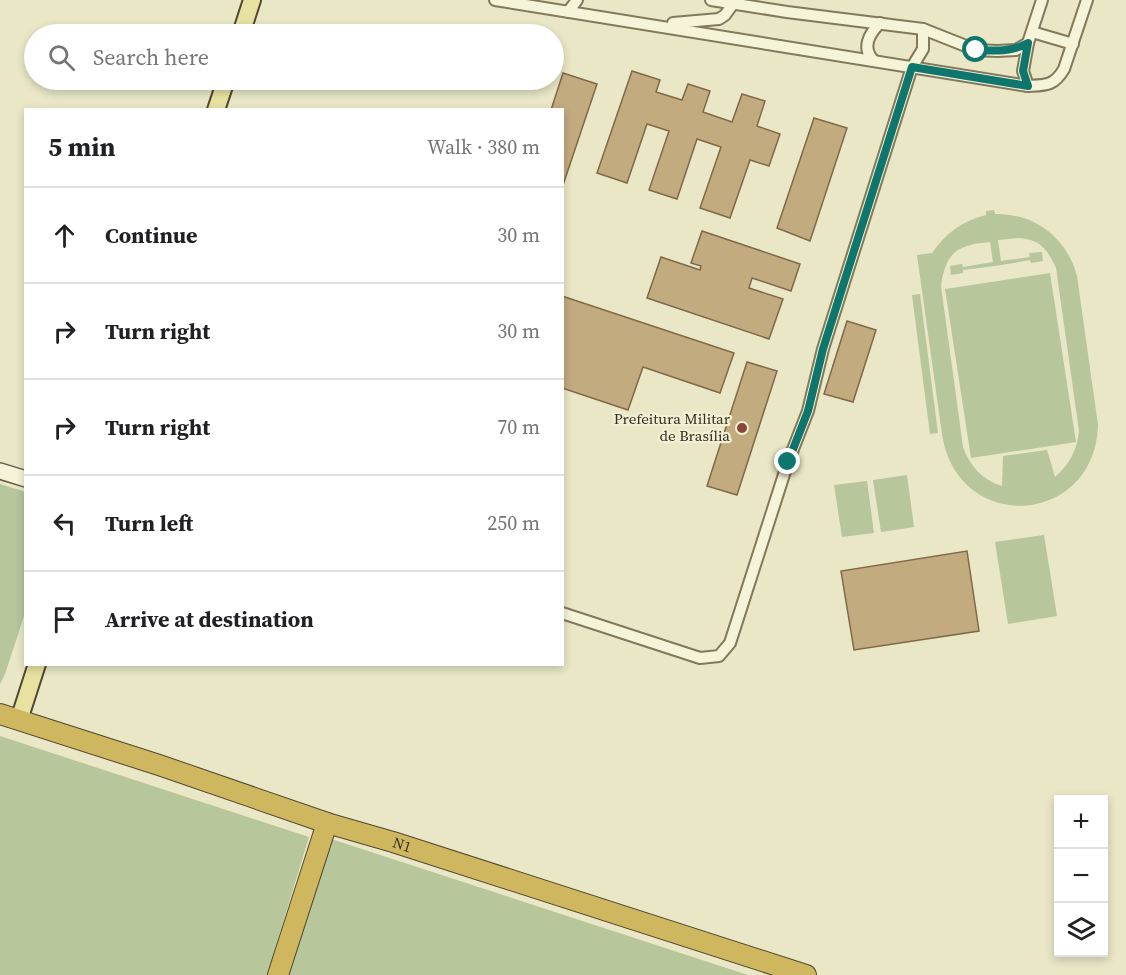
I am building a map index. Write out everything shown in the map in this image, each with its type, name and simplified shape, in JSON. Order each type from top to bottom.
[{"type":"highway","name":"N1","points":[[0,714],[147,761],[327,823],[393,842],[806,975]]},
{"type":"highway","points":[[278,975],[327,823]]},
{"type":"main road","points":[[244,24],[252,0]]},
{"type":"main road","points":[[217,108],[223,90]]},
{"type":"main road","points":[[0,471],[24,478]]},
{"type":"main road","points":[[19,720],[36,666]]},
{"type":"street","points":[[495,0],[1028,86],[1049,84],[1059,79],[1087,0]]},
{"type":"street","points":[[568,12],[577,0]]},
{"type":"street","points":[[711,0],[923,29],[976,50],[1016,50],[1028,43]]},
{"type":"street","points":[[1028,86],[1023,71],[1028,43],[1042,0]]},
{"type":"street","points":[[652,24],[719,19],[734,4]]},
{"type":"street","points":[[874,61],[867,52],[867,45],[880,23]]},
{"type":"street","points":[[564,614],[700,658],[719,656],[730,644],[788,462],[808,411],[823,349],[912,67],[923,49],[923,29]]},
{"type":"street","points":[[1032,32],[1073,44]]},
{"type":"green space","points":[[994,210],[995,214],[1010,215],[1036,223],[1057,239],[1066,250],[1077,276],[1098,425],[1091,459],[1074,484],[1051,499],[1024,506],[997,502],[972,490],[953,467],[942,434],[917,255],[932,253],[955,229],[986,215],[986,211]],"holes":[[[1026,239],[1042,246],[1056,268],[1079,431],[1072,456],[1055,477],[1047,450],[1003,456],[1002,486],[983,476],[969,460],[963,447],[941,286],[950,257],[970,245],[990,242],[993,262],[963,267],[962,264],[950,266],[951,275],[963,273],[963,270],[1030,260],[1031,263],[1043,261],[1042,252],[1029,253],[1030,257],[1001,261],[998,240]]]},
{"type":"green space","points":[[1050,273],[1076,442],[971,458],[945,289]]},
{"type":"green space","points":[[920,294],[938,433],[930,434],[912,295]]},
{"type":"green space","points":[[907,475],[914,527],[881,532],[873,480]]},
{"type":"green space","points":[[867,481],[874,533],[842,537],[834,485]]},
{"type":"green space","points":[[0,484],[24,491],[24,616],[0,684]]},
{"type":"green space","points":[[1044,535],[1057,616],[1008,624],[995,542]]},
{"type":"green space","points":[[0,736],[309,837],[267,975],[0,975]]},
{"type":"green space","points":[[325,837],[748,975],[283,975]]},
{"type":"building","points":[[632,71],[660,80],[656,92],[682,100],[688,84],[710,91],[703,112],[732,122],[742,94],[765,101],[757,126],[780,134],[769,166],[750,160],[730,218],[700,208],[721,147],[697,139],[677,199],[649,190],[669,131],[647,124],[627,183],[597,173]]},
{"type":"building","points":[[564,73],[597,84],[564,182],[564,108],[552,108],[557,90],[564,90]]},
{"type":"building","points":[[814,118],[847,128],[810,241],[777,228]]},
{"type":"building","points":[[702,231],[800,264],[791,291],[752,278],[749,288],[783,299],[769,339],[647,298],[661,257],[700,270],[701,266],[691,263]]},
{"type":"building","points":[[564,297],[734,353],[720,393],[643,367],[628,410],[564,389]]},
{"type":"building","points":[[847,321],[876,330],[853,402],[824,394]]},
{"type":"building","name":"Prefeitura Militar de Brasília","points":[[747,362],[777,371],[737,495],[707,486]]},
{"type":"building","points":[[967,551],[979,631],[854,650],[841,571]]},
{"type":"place","name":"Prefeitura Militar de Brasília","points":[[742,428]]},
{"type":"route","points":[[788,462],[808,411],[823,349],[912,67],[1028,86],[1023,71],[1028,43],[1016,50],[976,50]]}]
